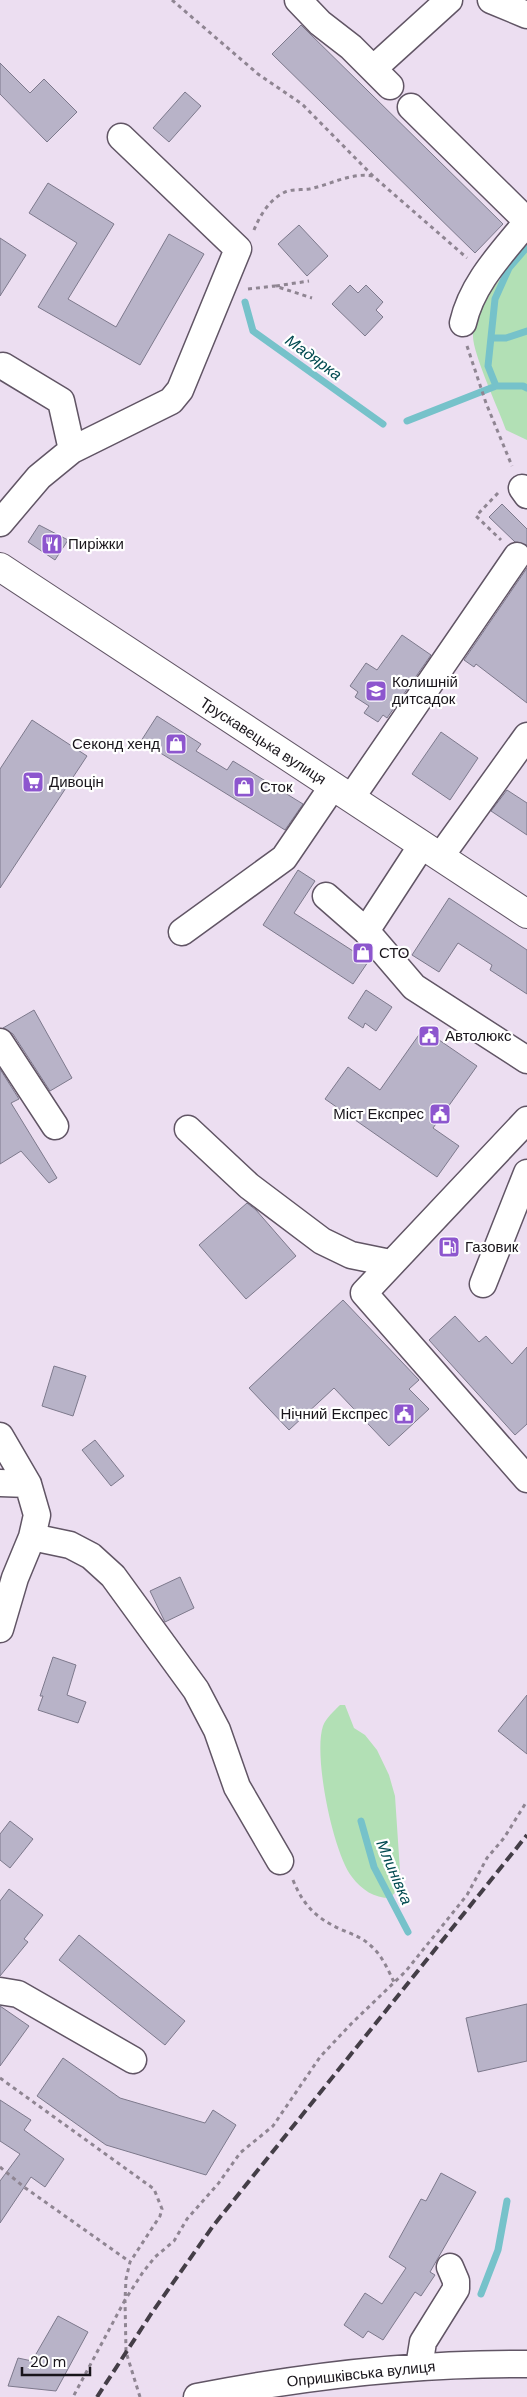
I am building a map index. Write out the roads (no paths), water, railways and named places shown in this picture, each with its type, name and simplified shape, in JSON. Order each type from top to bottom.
[{"type":"main road","name":"Трускавецька вулиця","points":[[0,568],[527,914]]},
{"type":"street","points":[[298,0],[320,23],[351,47],[381,77],[449,0]]},
{"type":"street","points":[[491,0],[527,15]]},
{"type":"street","points":[[411,107],[527,222],[485,274],[467,305],[463,323]]},
{"type":"street","points":[[0,523],[38,477],[72,450],[171,401],[180,390],[238,249],[121,137]]},
{"type":"street","points":[[3,366],[61,401],[72,450]]},
{"type":"street","points":[[182,932],[284,858],[342,792],[517,556]]},
{"type":"street","points":[[366,931],[527,736]]},
{"type":"street","points":[[326,896],[366,931],[414,987],[527,1060]]},
{"type":"street","points":[[0,1042],[55,1126]]},
{"type":"street","points":[[527,1120],[390,1263],[364,1293],[527,1479]]},
{"type":"street","points":[[188,1129],[249,1186],[322,1241],[351,1255],[390,1263]]},
{"type":"street","points":[[483,1284],[527,1173]]},
{"type":"street","points":[[0,1436],[28,1484],[37,1514],[32,1537],[7,1576],[0,1629]]},
{"type":"street","points":[[0,1483],[28,1484]]},
{"type":"street","points":[[32,1537],[70,1545],[91,1556],[113,1576],[196,1690],[218,1730],[238,1787],[280,1861]]},
{"type":"street","points":[[0,1990],[18,1994],[133,2060]]},
{"type":"street","points":[[419,2367],[423,2342],[456,2289],[456,2281],[450,2267]]},
{"type":"street","name":"Опришківська вулиця","points":[[197,2397],[252,2386],[419,2367],[527,2364]]},
{"type":"waterway","points":[[496,386],[488,366],[495,299],[509,268],[527,247]]},
{"type":"waterway","name":"Мадярка","points":[[245,302],[253,331],[383,424]]},
{"type":"waterway","points":[[491,338],[506,338],[527,331]]},
{"type":"waterway","name":"Мадярка","points":[[407,421],[496,386],[523,386],[527,388]]},
{"type":"waterway","name":"Млинівка","points":[[361,1821],[374,1867],[408,1932]]},
{"type":"waterway","name":"Млинівка","points":[[481,2294],[498,2250],[507,2201]]},
{"type":"railway","points":[[97,2397],[151,2314],[213,2226],[527,1835]]},
{"type":"place","name":"Пиріжки","points":[[52,544]]},
{"type":"place","name":"Колишній дитсадок","points":[[376,691]]},
{"type":"place","name":"Секонд хенд","points":[[176,744]]},
{"type":"place","name":"Дивоцін","points":[[33,782]]},
{"type":"place","name":"Сток","points":[[244,787]]},
{"type":"place","name":"СТО","points":[[363,953]]},
{"type":"place","name":"Автолюкс","points":[[429,1036]]},
{"type":"place","name":"Міст Експрес","points":[[440,1114]]},
{"type":"place","name":"Газовик","points":[[449,1247]]},
{"type":"place","name":"Нічний Експрес","points":[[404,1414]]}]
